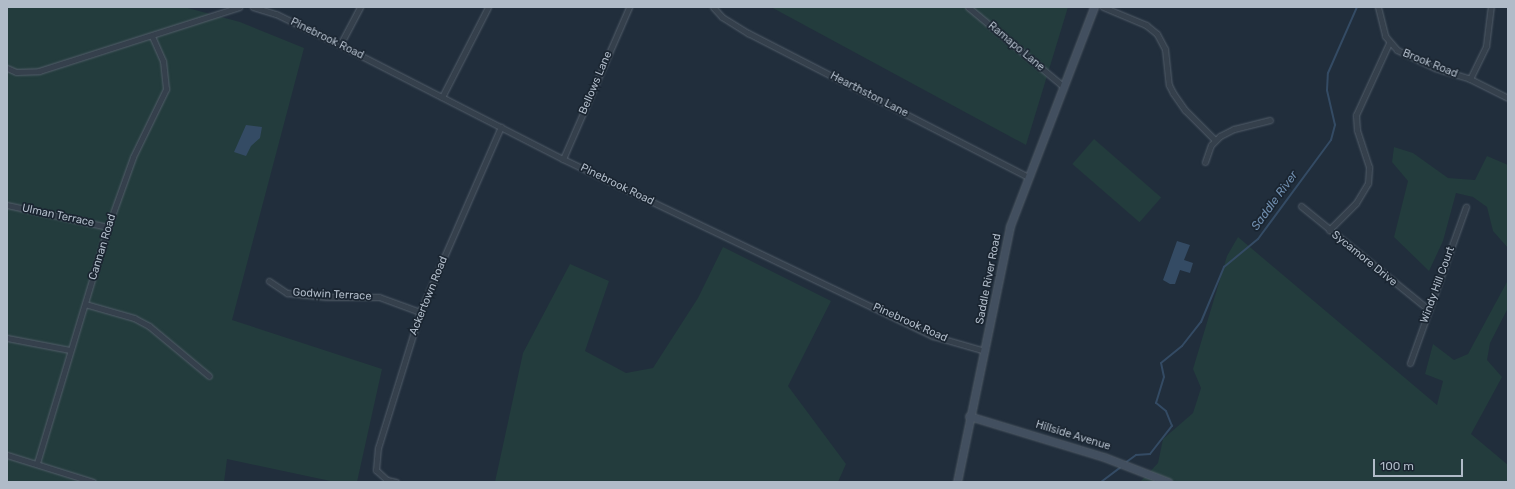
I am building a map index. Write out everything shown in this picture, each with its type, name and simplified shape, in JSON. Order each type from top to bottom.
[{"type":"main road","name":"Saddle River Road","points":[[957,482],[969,416],[986,351],[1010,226],[1094,7]]},
{"type":"main road","name":"Hillside Avenue","points":[[969,416],[1104,457],[1168,482]]},
{"type":"street","points":[[7,68],[16,72],[39,72],[239,7]]},
{"type":"street","name":"Pinebrook Road","points":[[253,7],[276,14],[563,159],[934,336],[986,351]]},
{"type":"street","points":[[340,45],[360,7]]},
{"type":"street","points":[[442,97],[488,7]]},
{"type":"street","name":"Bellows Lane","points":[[563,159],[629,7]]},
{"type":"street","name":"Hearthston Lane","points":[[713,7],[722,17],[748,33],[1028,177]]},
{"type":"street","name":"Ramapo Lane","points":[[968,7],[1064,87]]},
{"type":"street","points":[[1103,7],[1146,24],[1158,34],[1166,49],[1169,85],[1173,93],[1185,110],[1215,140]]},
{"type":"street","name":"Brook Road","points":[[1378,7],[1382,29],[1389,42],[1397,50],[1417,61],[1470,79],[1508,98]]},
{"type":"street","points":[[1470,79],[1486,46],[1491,7]]},
{"type":"street","name":"Cannan Road","points":[[37,463],[108,227],[133,157],[166,89],[163,61],[152,36]]},
{"type":"street","points":[[1329,230],[1356,203],[1368,183],[1368,158],[1357,130],[1356,115],[1389,42]]},
{"type":"street","points":[[1205,162],[1207,152],[1215,140],[1234,129],[1270,120]]},
{"type":"street","name":"Ackertown Road","points":[[396,482],[380,476],[375,463],[420,312],[501,127]]},
{"type":"street","name":"Ulman Terrace","points":[[7,205],[108,227]]},
{"type":"street","name":"Sycamore Drive","points":[[1301,206],[1429,310]]},
{"type":"street","name":"Windy Hill Court","points":[[1410,363],[1466,207]]},
{"type":"street","name":"Godwin Terrace","points":[[269,281],[287,293],[327,297],[379,297],[420,312]]},
{"type":"street","points":[[85,304],[150,326],[209,376]]},
{"type":"street","points":[[7,338],[70,350]]},
{"type":"street","points":[[7,455],[37,463],[93,482]]},
{"type":"green space","points":[[7,7],[184,7],[240,22],[304,48],[232,320],[382,369],[357,482],[335,482],[227,459],[224,482],[7,482]]},
{"type":"green space","points":[[771,7],[1068,7],[1026,145]]},
{"type":"green space","points":[[1094,139],[1161,197],[1140,222],[1072,164]]},
{"type":"green space","points":[[1394,147],[1413,153],[1448,178],[1475,180],[1487,156],[1508,165],[1508,248],[1493,231],[1487,207],[1473,197],[1456,193],[1443,241],[1429,271],[1394,237],[1408,181],[1392,162]]},
{"type":"green space","points":[[1238,237],[1437,405],[1443,381],[1425,374],[1433,344],[1454,360],[1468,354],[1508,280],[1508,308],[1490,343],[1487,360],[1502,377],[1471,434],[1508,465],[1508,482],[1140,482],[1158,463],[1163,439],[1193,413],[1201,388],[1193,369],[1227,256]]},
{"type":"green space","points":[[723,247],[831,301],[788,386],[846,464],[838,482],[495,482],[523,353],[570,264],[609,281],[585,351],[626,373],[653,368],[698,298]]},
{"type":"water","points":[[246,125],[262,127],[260,138],[251,146],[246,156],[234,152]]},
{"type":"water","points":[[1177,241],[1190,245],[1184,260],[1193,263],[1190,273],[1180,270],[1175,284],[1170,284],[1163,280]]},
{"type":"waterway","name":"Saddle River","points":[[1125,463],[1136,455],[1150,454],[1172,426],[1166,411],[1156,403],[1164,377],[1161,363],[1182,346],[1201,322],[1224,267],[1258,239],[1331,140],[1335,125],[1327,90],[1328,73],[1357,7]]},
{"type":"waterway","name":"Saddle River","points":[[1101,482],[1122,466]]}]
